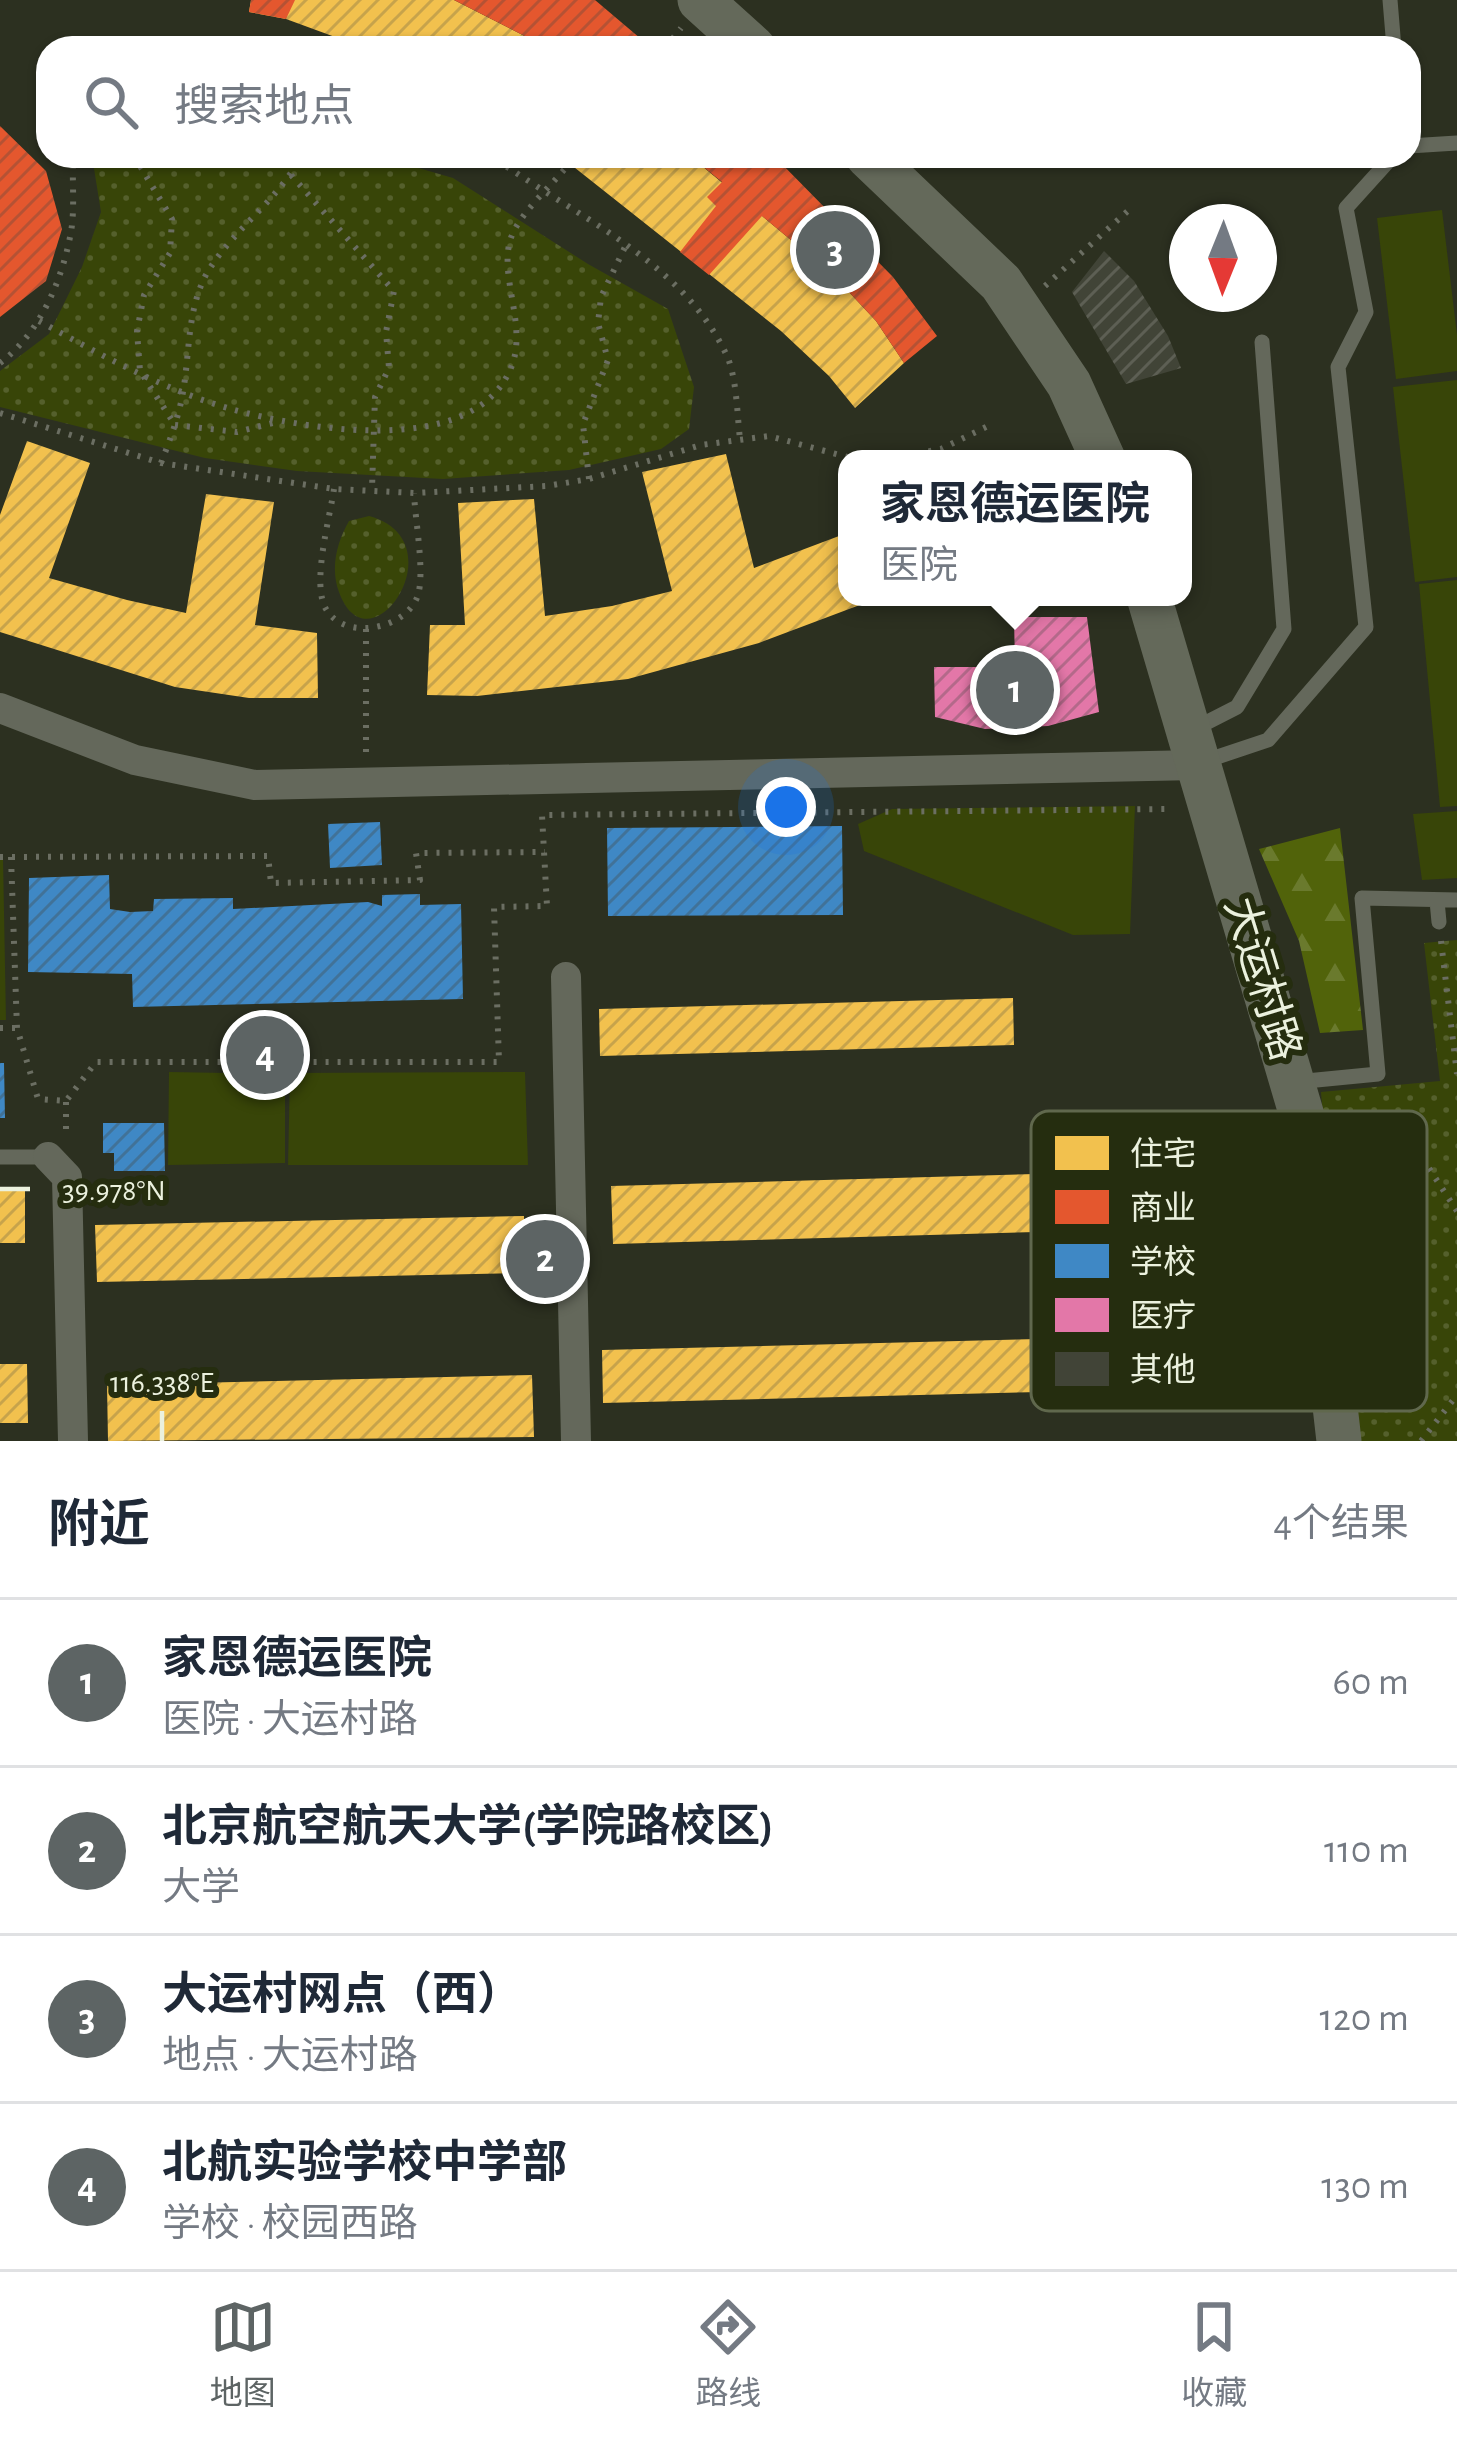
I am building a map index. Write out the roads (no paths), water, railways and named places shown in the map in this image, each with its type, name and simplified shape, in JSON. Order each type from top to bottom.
[{"type":"street","points":[[700,0],[740,36]]},
{"type":"street","points":[[881,168],[1001,283],[1070,384],[1099,450]]},
{"type":"street","name":"大运村路","points":[[1152,606],[1299,1111]]},
{"type":"street","points":[[0,708],[135,760],[255,785],[1192,748]]},
{"type":"street","points":[[566,977],[575,1441]]},
{"type":"street","points":[[48,1156],[67,1177],[74,1441]]},
{"type":"street","name":"大运村路","points":[[1335,1411],[1339,1441]]},
{"type":"lane","points":[[1390,0],[1393,36]]},
{"type":"lane","points":[[1421,145],[1457,143]]},
{"type":"lane","points":[[1192,748],[1268,740],[1366,627],[1338,367],[1366,312],[1346,208],[1382,168]]},
{"type":"lane","points":[[1192,748],[1237,707],[1284,629],[1262,342]]},
{"type":"lane","points":[[1298,1099],[1378,1074],[1362,898],[1457,900]]},
{"type":"lane","points":[[1437,901],[1439,922]]},
{"type":"lane","points":[[0,1157],[48,1156]]},
{"type":"place","name":"大运村网点（西）","points":[[835,250]]},
{"type":"place","name":"家恩德运医院","points":[[1015,690]]},
{"type":"place","name":"北航实验学校中学部","points":[[265,1055]]},
{"type":"place","name":"北京航空航天大学(学院路校区)","points":[[545,1259]]}]
